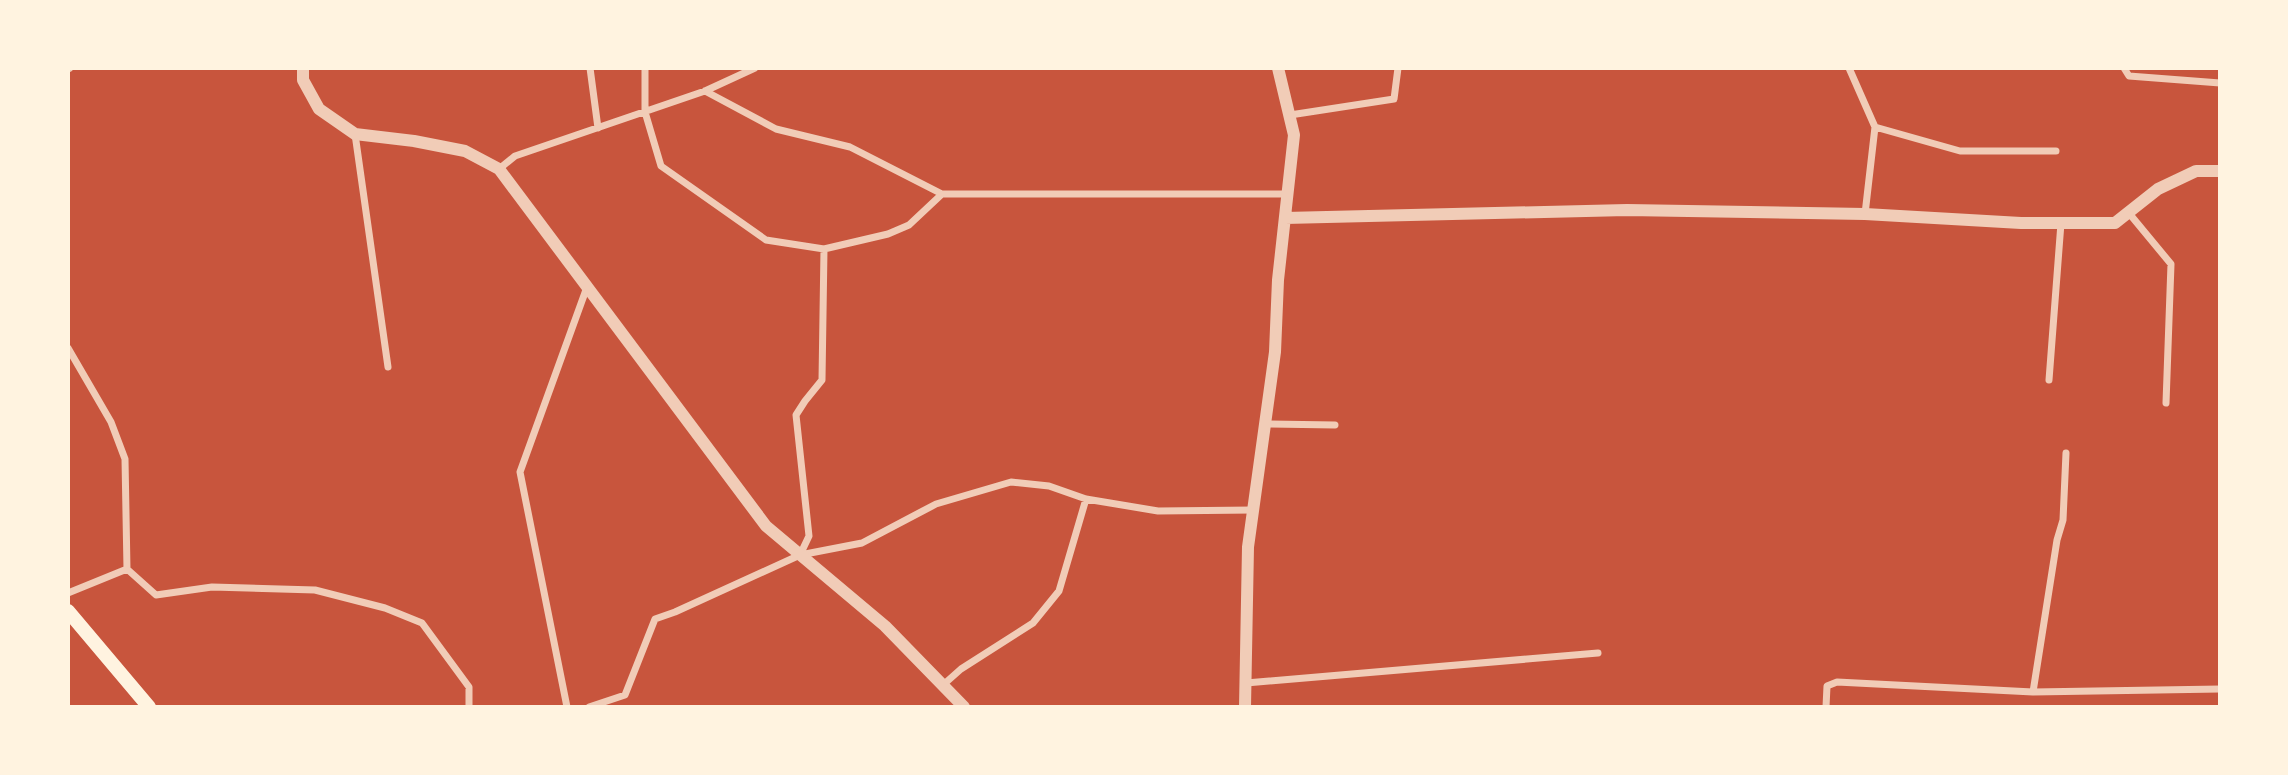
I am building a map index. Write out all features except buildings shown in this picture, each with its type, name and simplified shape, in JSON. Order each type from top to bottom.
[{"type":"main road","points":[[68,611],[149,707]]},
{"type":"street","points":[[303,68],[303,80],[319,109],[355,134],[465,151],[499,169],[766,526],[885,626],[964,707]]},
{"type":"street","points":[[590,68],[598,128]]},
{"type":"street","points":[[645,68],[645,112],[661,166],[766,240],[824,250],[888,234],[909,225],[942,194]]},
{"type":"street","points":[[499,169],[515,156],[705,91],[755,68]]},
{"type":"street","points":[[1245,707],[1248,547],[1275,352],[1278,280],[1294,135],[1279,68]]},
{"type":"street","points":[[1290,114],[1394,99],[1398,68]]},
{"type":"street","points":[[1849,68],[1875,127],[1865,214]]},
{"type":"street","points":[[2124,68],[2129,76],[2220,83]]},
{"type":"street","points":[[705,91],[776,129],[850,147],[942,194],[1288,194]]},
{"type":"street","points":[[1875,127],[1960,151],[2056,151]]},
{"type":"street","points":[[355,134],[388,367]]},
{"type":"street","points":[[1285,218],[1441,216],[1627,209],[1865,214],[2021,223],[2115,223],[2158,189],[2196,171],[2220,171]]},
{"type":"street","points":[[2128,212],[2171,264],[2166,403]]},
{"type":"street","points":[[2049,380],[2062,223]]},
{"type":"street","points":[[800,555],[809,536],[796,415],[822,380],[824,250]]},
{"type":"street","points":[[567,707],[520,472],[587,286]]},
{"type":"street","points":[[68,348],[111,422],[125,459],[127,569],[156,596],[212,587],[315,590],[385,608],[422,623],[469,687],[469,707]]},
{"type":"street","points":[[1266,424],[1335,425]]},
{"type":"street","points":[[2032,692],[2057,540],[2063,520],[2067,453]]},
{"type":"street","points":[[589,707],[625,695],[655,619],[800,555],[862,543],[936,504],[1011,482],[1049,486],[1086,499],[1158,511],[1254,510]]},
{"type":"street","points":[[943,685],[961,669],[1033,623],[1051,602],[1059,591],[1086,499]]},
{"type":"street","points":[[68,593],[127,569]]},
{"type":"street","points":[[1246,683],[1598,653]]},
{"type":"street","points":[[1826,707],[1827,685],[1837,682],[2032,692],[2220,689]]}]
